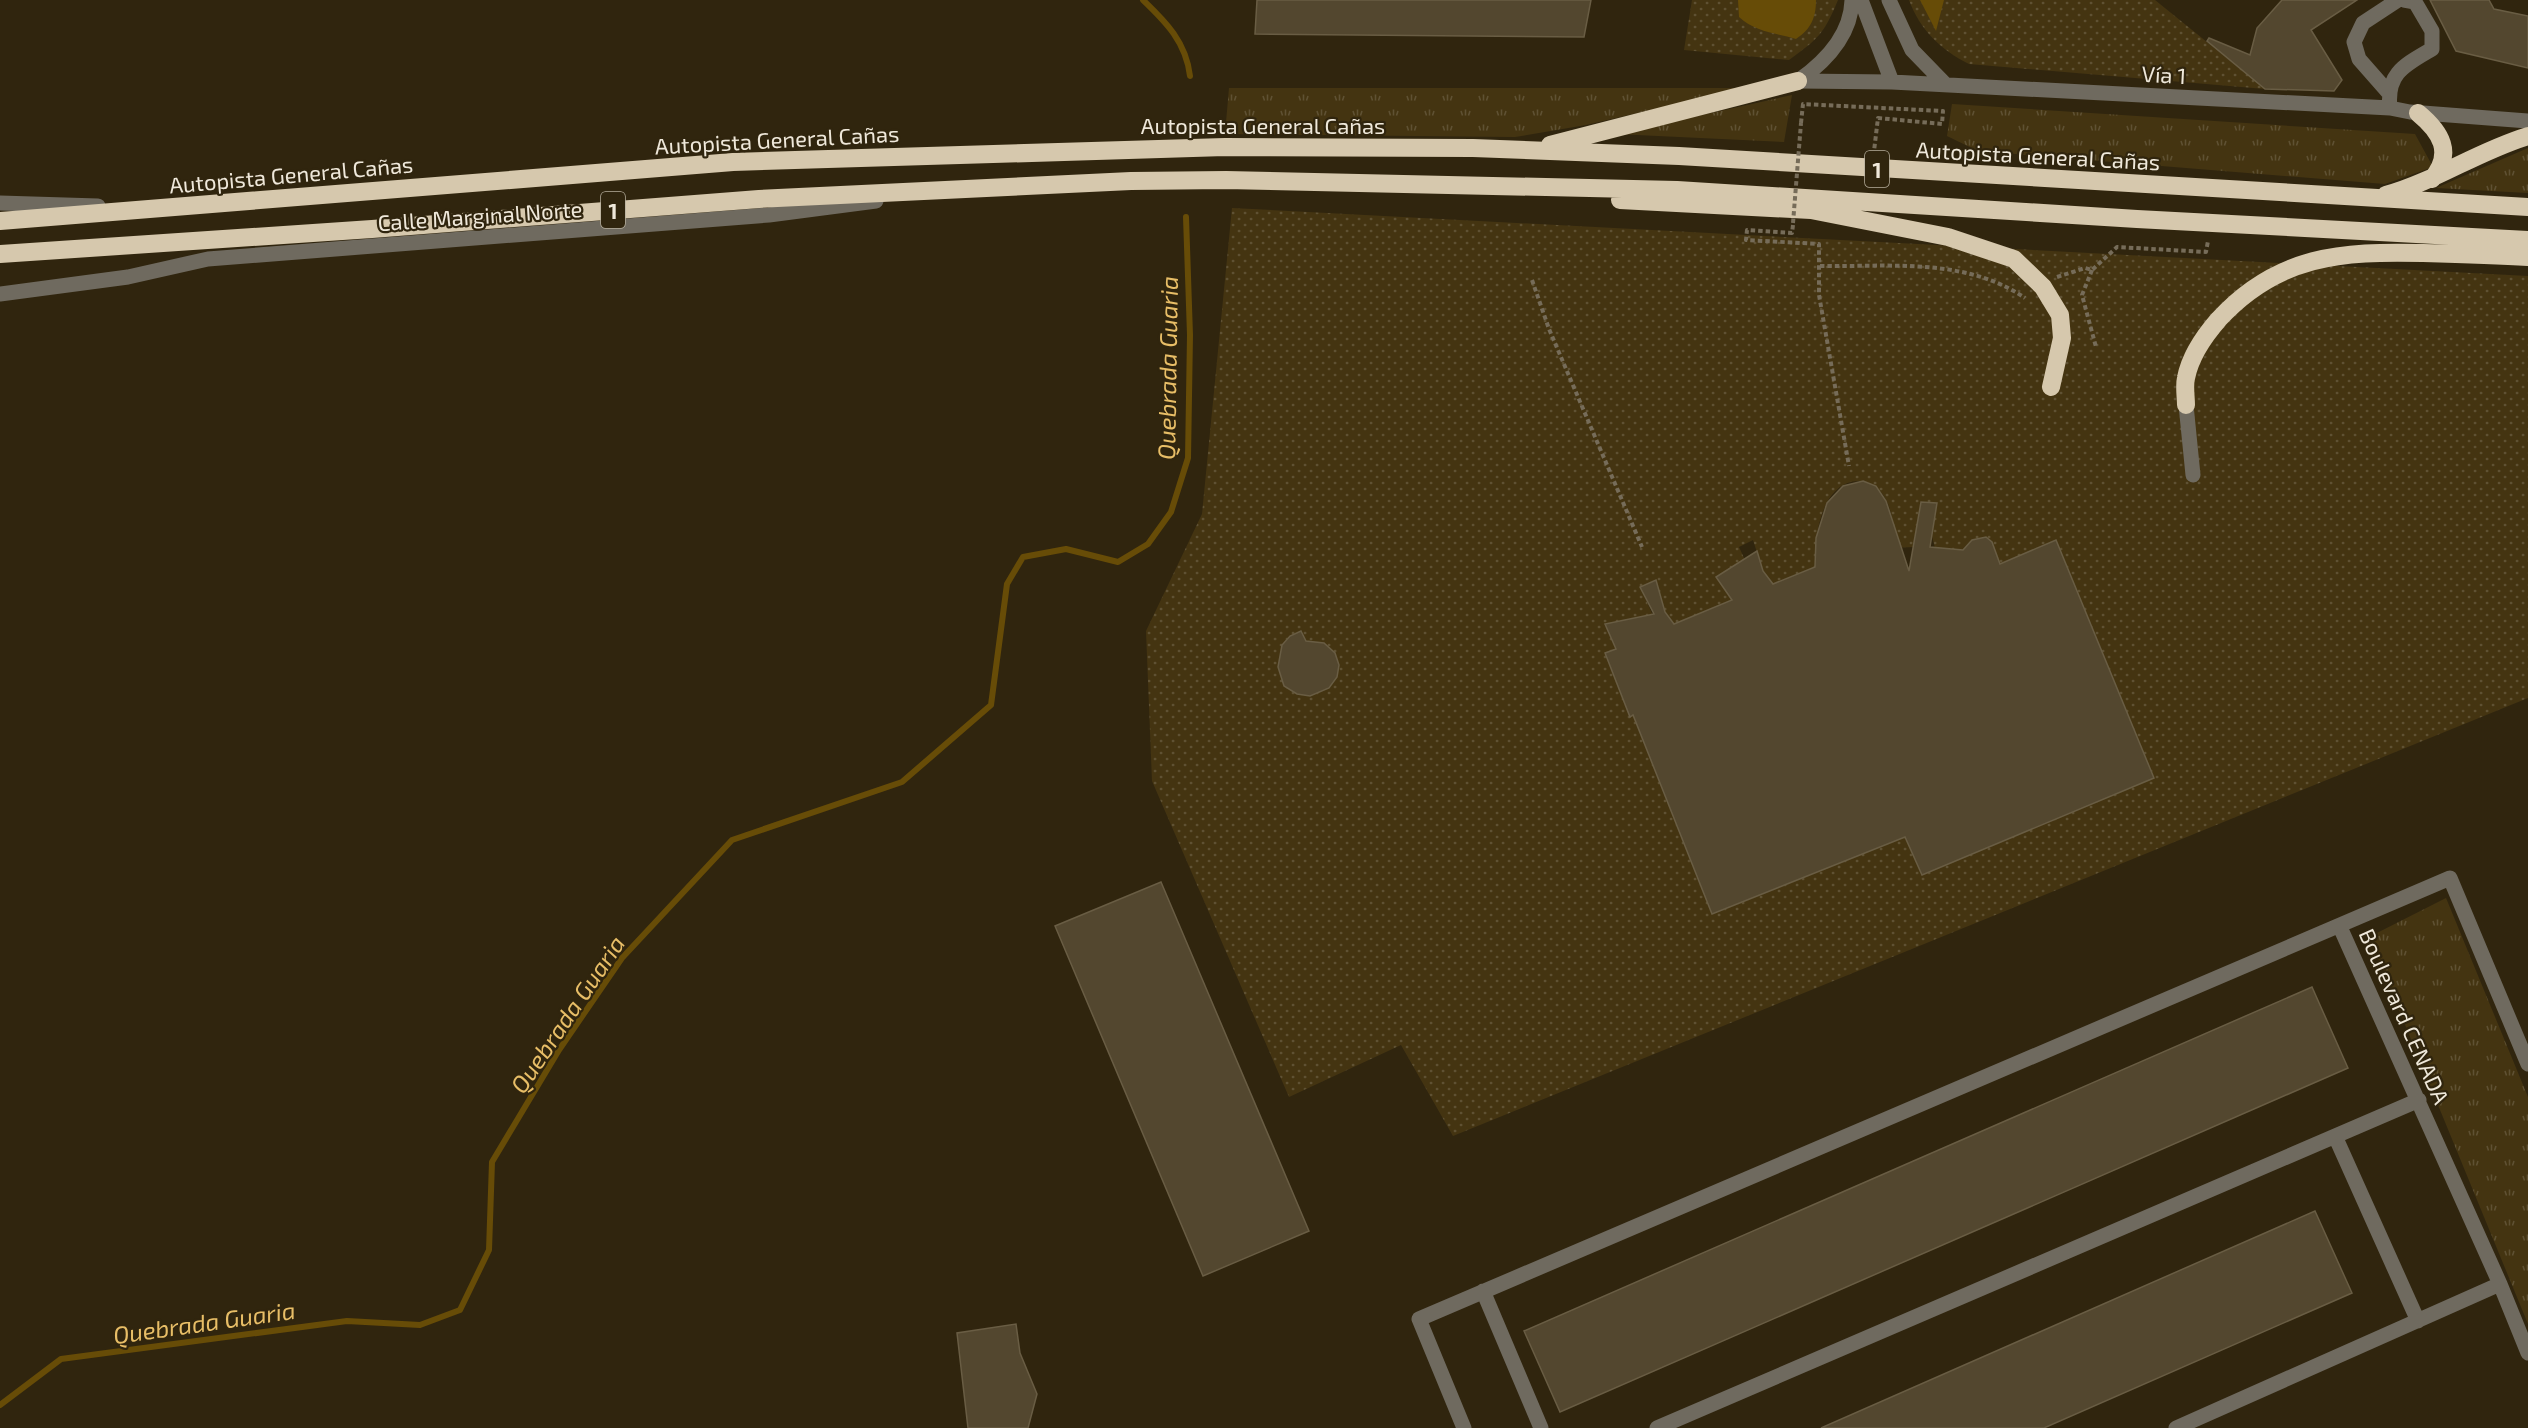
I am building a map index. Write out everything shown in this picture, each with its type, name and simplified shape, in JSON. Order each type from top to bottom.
[{"type":"highway","points":[[1530,150],[1798,81]]},
{"type":"highway","points":[[2418,113],[2430,123],[2444,146],[2444,159],[2439,171],[2431,180]]},
{"type":"highway","points":[[2372,198],[2431,180],[2489,149],[2528,136]]},
{"type":"highway","name":"Autopista General Cañas","points":[[0,221],[733,162],[1213,148],[1530,150],[1678,156],[2528,207]]},
{"type":"highway","points":[[1226,180],[1811,210],[1948,237],[2014,259],[2034,277],[2052,299],[2060,315],[2062,338],[2051,387]]},
{"type":"highway","name":"1","points":[[0,254],[372,229],[759,199],[1131,181],[1226,180],[1677,190],[2137,219],[2528,240]]},
{"type":"highway","points":[[2186,405],[2185,379],[2193,357],[2211,329],[2245,294],[2286,270],[2337,254],[2381,252],[2528,257]]},
{"type":"street","points":[[1798,81],[1818,67],[1834,49],[1846,28],[1852,0]]},
{"type":"street","points":[[1861,0],[1892,82]]},
{"type":"street","points":[[1889,0],[1912,50],[1946,85]]},
{"type":"street","points":[[2388,92],[2359,59],[2354,42],[2363,22],[2398,0]]},
{"type":"street","points":[[2390,108],[2388,92],[2398,69],[2432,48],[2432,31],[2415,2],[2404,0]]},
{"type":"street","name":"Vía 1","points":[[1798,81],[1892,82],[2390,108],[2418,113],[2528,121]]},
{"type":"street","name":"Calle Marginal Norte","points":[[0,294],[128,276],[208,259],[769,215],[964,189]]},
{"type":"street","points":[[0,202],[158,209]]},
{"type":"street","points":[[2186,405],[2193,475]]},
{"type":"street","name":"Boulevard CENADA","points":[[2526,1056],[2450,878],[2340,927],[2419,1100],[2528,1353]]},
{"type":"street","points":[[1464,1428],[1419,1319],[2340,927]]},
{"type":"street","points":[[1657,1428],[2419,1100]]},
{"type":"street","points":[[2335,1136],[2418,1321]]},
{"type":"street","points":[[2176,1428],[2500,1284]]},
{"type":"street","points":[[1483,1292],[1540,1428]]},
{"type":"path","points":[[1849,466],[1819,295],[1819,244],[1746,240],[1746,230],[1792,233],[1803,104],[1943,111],[1942,124],[1878,118],[1872,169]]},
{"type":"path","points":[[2092,270],[2082,295],[2096,347]]},
{"type":"path","points":[[1532,280],[1549,329],[1642,547]]},
{"type":"green space","points":[[1692,0],[1838,0],[1829,21],[1819,35],[1789,60],[1684,50]]},
{"type":"green space","points":[[1909,0],[2155,0],[2265,89],[1969,64],[1941,46],[1925,30]]},
{"type":"green space","points":[[1229,88],[1745,88],[1586,125],[1515,137],[1225,134]]},
{"type":"green space","points":[[1792,95],[1784,142],[1616,134]]},
{"type":"green space","points":[[1952,104],[2415,134],[2433,167],[2385,184],[1978,151],[1947,136]]},
{"type":"green space","points":[[2528,148],[2528,193],[2436,188]]},
{"type":"green space","points":[[1232,208],[2528,276],[2528,698],[1453,1136],[1401,1045],[1289,1097],[1152,781],[1146,631],[1202,514]],"holes":[[[1862,481],[1880,491],[1889,508],[1894,528],[1895,548],[1913,547],[1921,503],[1937,504],[1932,536],[1935,548],[1965,550],[1972,540],[1986,537],[1993,547],[1992,567],[2056,541],[2154,778],[1922,875],[1905,837],[1713,914],[1633,715],[1630,716],[1605,653],[1660,631],[1640,587],[1656,581],[1664,610],[1674,624],[1758,589],[1739,547],[1753,540],[1763,571],[1773,584],[1816,567],[1816,540],[1829,499],[1838,489],[1848,483]]]},
{"type":"green space","points":[[2446,898],[2528,1097],[2528,1324],[2369,937]]},
{"type":"shaded area","points":[[1738,0],[1816,0],[1816,6],[1814,18],[1809,27],[1796,39],[1759,29],[1745,22],[1739,17]]},
{"type":"shaded area","points":[[1920,0],[1944,0],[1936,31]]},
{"type":"building","points":[[1257,0],[1591,0],[1584,37],[1255,34]]},
{"type":"building","points":[[2282,0],[2357,0],[2311,30],[2342,80],[2334,91],[2265,89],[2207,41],[2209,38],[2250,55],[2257,28]]},
{"type":"building","points":[[2430,0],[2489,0],[2494,9],[2528,16],[2528,68],[2456,51]]},
{"type":"building","points":[[1863,481],[1876,486],[1886,501],[1909,571],[1921,502],[1937,503],[1930,547],[1963,550],[1972,540],[1986,537],[1992,542],[2000,564],[2056,540],[2154,778],[1922,875],[1905,837],[1712,914],[1633,715],[1630,717],[1605,653],[1616,649],[1605,624],[1654,614],[1640,587],[1656,580],[1665,612],[1674,624],[1732,600],[1716,577],[1757,551],[1763,571],[1773,584],[1815,567],[1816,538],[1827,503],[1843,486]]},
{"type":"building","points":[[1301,631],[1306,641],[1324,643],[1335,653],[1339,665],[1337,677],[1329,688],[1310,696],[1297,694],[1284,686],[1278,667],[1282,645],[1290,636]]},
{"type":"building","points":[[1161,882],[1309,1231],[1203,1276],[1055,926]]},
{"type":"building","points":[[2312,987],[2348,1068],[1560,1412],[1524,1331]]},
{"type":"building","points":[[2315,1211],[2352,1293],[2044,1428],[1821,1428]]},
{"type":"building","points":[[1016,1324],[1020,1353],[1037,1394],[1028,1428],[968,1428],[957,1333]]},
{"type":"waterway","name":"Quebrada Guaria","points":[[1143,0],[1174,34],[1184,53],[1190,76]]},
{"type":"waterway","name":"Quebrada Guaria","points":[[0,1405],[61,1359],[347,1321],[420,1325],[460,1310],[489,1250],[492,1162],[559,1050],[622,958],[732,840],[902,782],[991,705],[1007,584],[1023,557],[1066,549],[1118,562],[1148,544],[1171,512],[1188,458],[1190,335],[1186,217]]}]
